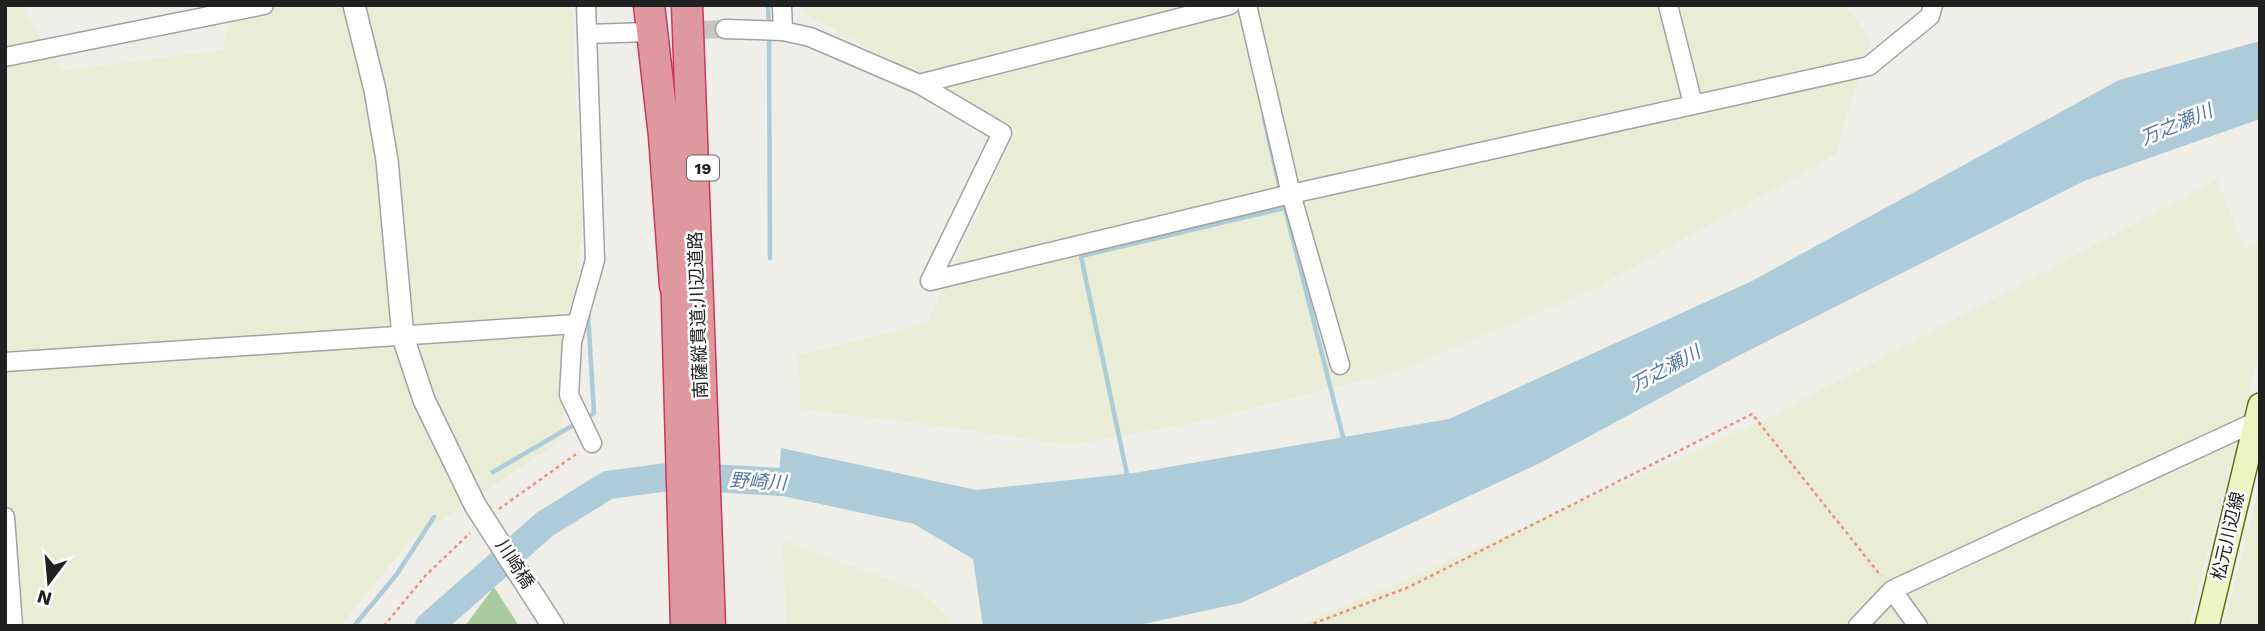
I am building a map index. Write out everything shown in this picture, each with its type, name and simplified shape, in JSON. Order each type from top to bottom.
[{"type":"highway","name":"南薩縦貫道;川辺道路","points":[[669,5],[688,326],[695,528],[686,626]]},
{"type":"highway","name":"南薩縦貫道;川辺道路","points":[[687,5],[688,326]]},
{"type":"highway","name":"19","points":[[688,326],[704,156],[699,42],[703,5]]},
{"type":"highway","name":"19","points":[[649,19],[688,326]]},
{"type":"highway","name":"南薩縦貫道;川辺道路","points":[[695,528],[710,626]]},
{"type":"main road","name":"松元川辺線","points":[[2207,626],[2258,414]]},
{"type":"street","points":[[5,57],[264,5]]},
{"type":"street","name":"川崎橋","points":[[354,5],[375,90],[387,160],[403,337],[424,400],[475,505],[548,618]]},
{"type":"street","points":[[586,5],[595,260],[576,324],[570,362],[569,395],[592,443]]},
{"type":"street","points":[[782,5],[783,31]]},
{"type":"street","points":[[919,84],[1230,5]]},
{"type":"street","points":[[1247,5],[1291,194],[1340,365]]},
{"type":"street","points":[[1668,5],[1693,104]]},
{"type":"street","points":[[725,29],[783,31],[810,37],[919,84],[1002,133],[930,281],[1291,194],[1869,66],[1930,16],[1933,5]]},
{"type":"street","points":[[588,34],[649,19]]},
{"type":"street","points":[[5,362],[576,324]]},
{"type":"street","points":[[1858,626],[1892,590],[2258,414]]},
{"type":"street","points":[[5,517],[13,626]]},
{"type":"street","points":[[1892,590],[1918,626]]},
{"type":"path","points":[[1307,626],[1409,587],[1752,414],[1892,590]]},
{"type":"green space","points":[[5,5],[20,5],[62,71],[223,50],[235,5],[572,5],[582,227],[561,441],[410,541],[340,626],[5,626]]},
{"type":"green space","points":[[803,5],[1845,5],[1871,39],[1835,155],[1592,290],[1400,370],[1208,420],[1069,445],[801,409],[798,356],[928,322],[1017,129],[804,13]]},
{"type":"green space","points":[[2217,180],[2245,249],[2260,244],[2260,350],[2189,626],[1297,626],[1765,420]]},
{"type":"green space","points":[[2260,485],[2260,626],[2223,626]]},
{"type":"green space","points":[[782,541],[918,590],[952,620],[951,626],[787,626]]},
{"type":"green space","points":[[494,587],[519,626],[465,626]]},
{"type":"water","name":"万之瀬川","points":[[2260,41],[2260,119],[2084,181],[1732,359],[1542,462],[1241,603],[1134,626],[983,626],[973,559],[914,524],[778,495],[781,448],[976,490],[1134,473],[1449,419],[1752,281],[2119,80]]},
{"type":"waterway","points":[[768,5],[769,26]]},
{"type":"waterway","points":[[769,34],[770,258]]},
{"type":"waterway","points":[[1264,118],[1280,189]]},
{"type":"waterway","points":[[1128,479],[1081,256],[1285,208],[1283,201]]},
{"type":"waterway","points":[[1285,208],[1344,441]]},
{"type":"waterway","points":[[585,419],[594,413],[588,314]]},
{"type":"waterway","points":[[493,472],[577,423]]},
{"type":"waterway","name":"野崎川","points":[[429,626],[545,524],[608,485],[675,476],[816,484]]},
{"type":"waterway","points":[[354,626],[397,574],[434,517]]},
{"type":"tunnel","points":[[649,32],[725,29]]}]
